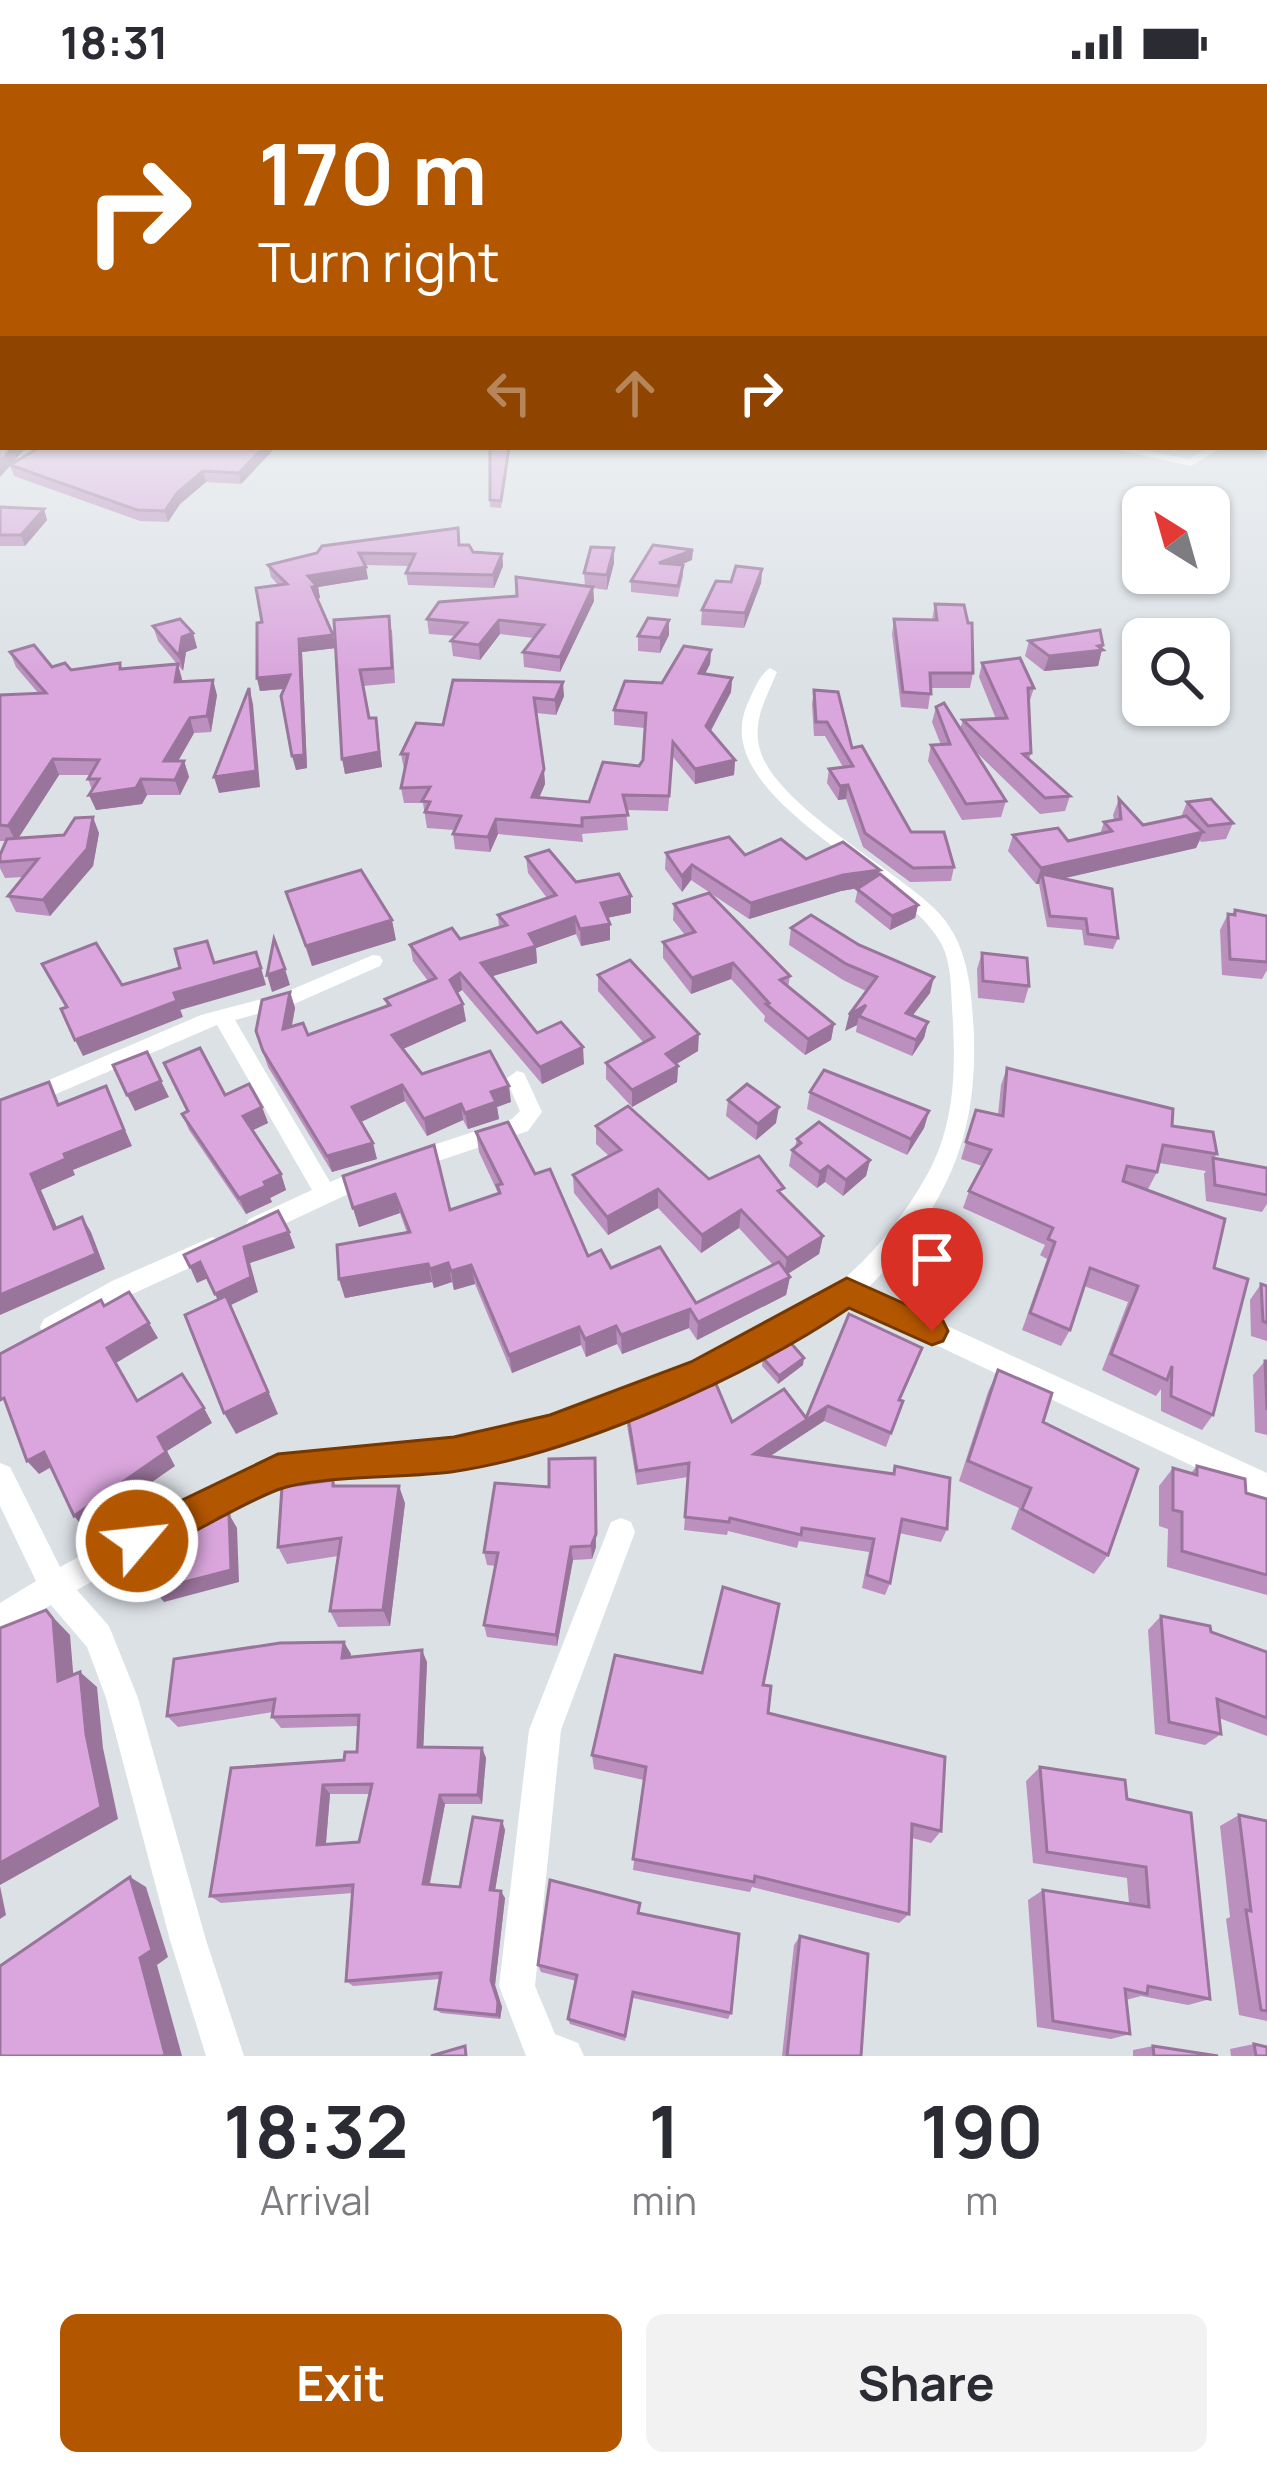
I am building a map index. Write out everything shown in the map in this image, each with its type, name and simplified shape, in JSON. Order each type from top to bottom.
[{"type":"street","points":[[0,1620],[220,1496],[278,1471],[454,1454],[550,1432],[703,1373],[792,1328],[847,1292],[925,1203],[951,1151],[968,1072],[961,988],[951,943],[922,905],[814,824],[777,787],[754,753],[749,723],[770,672]]},
{"type":"street","points":[[0,1110],[223,1017],[287,999],[373,961]]},
{"type":"street","points":[[223,1017],[325,1193]]},
{"type":"street","points":[[40,1334],[121,1288],[325,1193],[520,1125],[531,1112],[517,1079]]},
{"type":"street","points":[[847,1292],[1267,1487]]},
{"type":"street","points":[[0,1476],[54,1586],[98,1636],[122,1698],[225,2056]]},
{"type":"street","points":[[565,2056],[542,2049],[517,1986],[545,1730],[621,1532]]},
{"type":"building","points":[[81,490],[181,490],[165,511],[137,510]]},
{"type":"building","points":[[490,490],[503,490],[501,501],[490,500]]},
{"type":"building","points":[[0,507],[44,509],[21,535],[0,535]]},
{"type":"building","points":[[458,528],[459,545],[469,545],[473,552],[502,554],[493,575],[406,573],[415,554],[359,553],[366,567],[308,576],[317,586],[312,587],[333,635],[299,639],[304,755],[292,756],[281,696],[290,675],[257,678],[257,623],[262,622],[256,588],[287,584],[268,565],[317,553],[322,546]]},
{"type":"building","points":[[653,545],[693,550],[659,563],[683,565],[678,586],[631,581]]},
{"type":"building","points":[[591,547],[614,548],[607,575],[584,573]]},
{"type":"building","points":[[736,566],[762,569],[745,613],[702,610],[716,581],[731,582]]},
{"type":"building","points":[[516,577],[593,587],[560,657],[523,652],[544,625],[499,620],[479,645],[451,641],[467,623],[427,619],[439,602],[517,596]]},
{"type":"building","points":[[935,604],[964,605],[968,623],[972,623],[973,673],[930,673],[931,694],[903,692],[894,619],[937,620]]},
{"type":"building","points":[[389,616],[392,668],[360,670],[369,718],[376,718],[379,752],[342,759],[334,620]]},
{"type":"building","points":[[648,618],[669,620],[660,638],[638,636]]},
{"type":"building","points":[[180,619],[193,633],[182,637],[179,656],[153,626]]},
{"type":"building","points":[[1100,630],[1103,645],[1098,646],[1103,650],[1049,656],[1029,641]]},
{"type":"building","points":[[34,645],[52,667],[65,663],[71,670],[120,663],[120,669],[178,664],[175,682],[213,680],[207,716],[190,718],[164,761],[184,761],[175,780],[141,779],[136,788],[89,795],[99,779],[88,779],[99,760],[53,759],[8,826],[0,825],[0,695],[46,693],[10,652]]},
{"type":"building","points":[[684,646],[711,650],[699,673],[732,678],[706,726],[735,760],[695,769],[673,742],[669,796],[623,795],[628,815],[582,818],[582,826],[496,819],[488,837],[453,834],[461,816],[425,812],[430,802],[422,801],[430,787],[401,788],[408,754],[401,754],[416,723],[443,725],[453,680],[563,682],[555,700],[534,698],[544,769],[532,797],[589,802],[603,762],[639,766],[643,760],[646,713],[614,710],[625,681],[662,683]]},
{"type":"building","points":[[1020,658],[1034,688],[1028,688],[1031,753],[1023,754],[1070,796],[1045,798],[963,720],[1007,718],[982,663]]},
{"type":"building","points":[[249,688],[256,771],[214,777]]},
{"type":"building","points":[[814,690],[838,692],[852,748],[862,746],[911,832],[944,832],[954,867],[913,868],[865,833],[848,785],[840,786],[829,769],[853,766],[827,722],[816,722]]},
{"type":"building","points":[[944,703],[1006,801],[966,804],[931,745],[950,744],[936,707]]},
{"type":"building","points":[[1119,799],[1143,825],[1186,816],[1203,832],[1041,868],[1013,835],[1058,828],[1068,841],[1112,831],[1104,822],[1121,819]]},
{"type":"building","points":[[1211,799],[1233,823],[1208,826],[1187,802]]},
{"type":"building","points":[[93,817],[87,849],[43,900],[8,896],[38,859],[0,862],[7,839],[64,835],[75,818]]},
{"type":"building","points":[[729,837],[745,855],[781,839],[806,859],[843,842],[880,870],[843,875],[751,903],[692,865],[682,876],[666,853]]},
{"type":"building","points":[[549,850],[576,882],[619,874],[631,896],[601,903],[610,924],[580,929],[575,917],[529,934],[536,946],[481,963],[537,1033],[561,1022],[583,1047],[540,1067],[460,973],[450,980],[463,1004],[392,1035],[422,1074],[490,1051],[509,1086],[491,1092],[496,1102],[465,1113],[461,1104],[424,1119],[402,1085],[352,1107],[373,1143],[327,1156],[263,1051],[256,1031],[262,1000],[290,992],[283,1029],[303,1023],[308,1035],[390,1005],[385,999],[436,978],[410,945],[452,928],[460,939],[507,925],[498,915],[556,895],[526,857]]},
{"type":"building","points":[[361,870],[392,920],[306,946],[286,892]]},
{"type":"building","points":[[880,874],[918,905],[892,916],[857,889]]},
{"type":"building","points":[[1042,874],[1112,889],[1118,938],[1088,934],[1086,919],[1050,916]]},
{"type":"building","points":[[709,893],[790,976],[780,980],[834,1024],[808,1039],[766,1004],[733,963],[692,978],[663,942],[695,932],[674,904]]},
{"type":"building","points":[[1235,910],[1267,916],[1267,962],[1230,959],[1228,914],[1235,915]]},
{"type":"building","points":[[811,915],[859,945],[934,977],[906,1013],[928,1022],[916,1040],[859,1016],[866,1005],[849,1015],[877,977],[846,964],[791,928]]},
{"type":"building","points":[[274,939],[285,969],[267,975]]},
{"type":"building","points":[[207,941],[214,963],[256,952],[261,968],[174,993],[177,1001],[75,1040],[61,1009],[67,1007],[42,964],[96,943],[122,985],[180,968],[175,949]]},
{"type":"building","points":[[982,953],[1027,958],[1029,986],[983,981]]},
{"type":"building","points":[[630,960],[699,1034],[666,1054],[678,1066],[632,1090],[606,1063],[654,1037],[598,975]]},
{"type":"building","points":[[200,1048],[225,1095],[249,1084],[262,1107],[243,1116],[281,1174],[239,1198],[182,1114],[188,1111],[164,1063]]},
{"type":"building","points":[[147,1052],[161,1081],[127,1095],[113,1065]]},
{"type":"building","points":[[1007,1068],[1173,1109],[1172,1126],[1213,1132],[1217,1154],[1163,1145],[1157,1172],[1127,1166],[1123,1181],[1225,1219],[1214,1268],[1248,1279],[1213,1415],[1171,1396],[1172,1366],[1167,1380],[1111,1354],[1138,1286],[1090,1268],[1070,1330],[1030,1313],[1055,1242],[1048,1239],[1053,1228],[969,1191],[991,1150],[966,1142],[976,1110],[1003,1116]]},
{"type":"building","points":[[824,1070],[929,1111],[911,1139],[810,1092]]},
{"type":"building","points":[[49,1082],[58,1105],[106,1086],[124,1130],[64,1154],[66,1159],[31,1174],[54,1229],[82,1217],[96,1254],[0,1295],[0,1100]]},
{"type":"building","points":[[747,1084],[779,1107],[758,1124],[728,1100]]},
{"type":"building","points":[[628,1106],[709,1179],[759,1156],[784,1188],[778,1191],[823,1236],[787,1258],[741,1210],[702,1235],[658,1189],[607,1217],[573,1175],[621,1150],[596,1126]]},
{"type":"building","points":[[508,1122],[535,1174],[550,1169],[588,1256],[601,1250],[611,1268],[660,1247],[696,1303],[779,1262],[790,1277],[698,1322],[690,1309],[621,1335],[616,1326],[585,1339],[579,1327],[509,1355],[471,1265],[451,1271],[448,1263],[430,1269],[428,1264],[339,1279],[337,1245],[410,1232],[395,1194],[353,1208],[343,1176],[434,1145],[450,1210],[500,1193],[497,1185],[502,1184],[476,1132]]},
{"type":"building","points":[[819,1122],[870,1160],[846,1180],[828,1166],[820,1172],[792,1150],[801,1143],[797,1139]]},
{"type":"building","points":[[1213,1158],[1267,1168],[1267,1195],[1215,1185]]},
{"type":"building","points":[[278,1211],[289,1232],[244,1247],[251,1277],[215,1294],[200,1262],[190,1267],[184,1255]]},
{"type":"building","points":[[1261,1284],[1267,1286],[1267,1323],[1263,1321]]},
{"type":"building","points":[[129,1292],[149,1323],[107,1348],[137,1401],[182,1374],[204,1408],[158,1437],[166,1452],[74,1516],[44,1452],[27,1461],[4,1398],[0,1400],[0,1354],[101,1300],[104,1306]]},
{"type":"building","points":[[226,1296],[268,1392],[224,1413],[185,1315]]},
{"type":"building","points":[[849,1314],[922,1348],[899,1400],[903,1401],[891,1433],[828,1406],[754,1454],[894,1474],[895,1466],[950,1478],[947,1529],[902,1519],[890,1583],[867,1575],[874,1539],[802,1528],[801,1535],[730,1518],[729,1522],[685,1517],[689,1463],[637,1471],[627,1410],[716,1384],[732,1422],[784,1389],[806,1418]]},
{"type":"building","points":[[789,1341],[804,1358],[779,1376],[763,1358]]},
{"type":"building","points":[[998,1370],[1052,1393],[1043,1422],[1138,1469],[1108,1555],[1022,1509],[1031,1488],[968,1461]]},
{"type":"building","points":[[595,1458],[596,1534],[591,1546],[571,1547],[556,1635],[484,1625],[498,1553],[484,1552],[495,1483],[549,1487],[549,1459]]},
{"type":"building","points":[[1197,1466],[1245,1479],[1246,1493],[1267,1499],[1267,1575],[1182,1551],[1182,1512],[1173,1510],[1173,1468],[1197,1475]]},
{"type":"building","points":[[333,1480],[333,1486],[399,1486],[383,1610],[330,1611],[341,1538],[278,1547],[282,1487]]},
{"type":"building","points":[[229,1514],[231,1570],[154,1590],[155,1533]]},
{"type":"building","points":[[723,1587],[779,1604],[763,1685],[771,1686],[768,1713],[945,1757],[941,1831],[912,1824],[909,1914],[755,1876],[754,1882],[633,1859],[646,1767],[592,1755],[615,1655],[702,1673]]},
{"type":"building","points":[[46,1610],[53,1619],[58,1681],[80,1672],[86,1734],[101,1807],[0,1863],[0,1628]]},
{"type":"building","points":[[1161,1616],[1210,1626],[1211,1632],[1267,1652],[1267,1718],[1217,1699],[1221,1734],[1169,1722]]},
{"type":"building","points":[[344,1642],[342,1658],[422,1650],[418,1747],[482,1748],[478,1795],[440,1795],[423,1884],[460,1887],[473,1817],[502,1821],[490,1890],[501,1891],[491,1980],[497,2015],[435,2009],[441,1973],[346,1981],[353,1885],[210,1896],[231,1768],[344,1760],[345,1752],[357,1752],[359,1715],[272,1717],[275,1699],[167,1716],[174,1659],[280,1643]],"holes":[[[372,1784],[359,1842],[317,1845],[323,1785]]]},
{"type":"building","points":[[1040,1767],[1125,1780],[1127,1799],[1191,1813],[1210,1999],[1148,1986],[1147,1994],[1125,1989],[1130,2034],[1053,2021],[1043,1890],[1149,1907],[1146,1867],[1047,1852]]},
{"type":"building","points":[[1239,1815],[1267,1821],[1267,2011],[1261,2010],[1246,1910],[1251,1911]]},
{"type":"building","points":[[130,1877],[152,1950],[140,1958],[165,2054],[0,2056],[0,1966]]},
{"type":"building","points":[[550,1880],[640,1903],[638,1913],[739,1934],[731,2013],[633,1992],[625,2036],[568,2019],[577,1975],[538,1965]]},
{"type":"building","points":[[800,1936],[868,1954],[861,2056],[787,2056]]},
{"type":"building","points":[[1254,2044],[1267,2047],[1267,2056],[1256,2056]]},
{"type":"building","points":[[465,2046],[466,2056],[431,2056]]},
{"type":"building","points":[[1153,2046],[1218,2056],[1154,2056]]},
{"type":"route","points":[[137,1541],[278,1471],[454,1454],[550,1432],[703,1373],[792,1328],[847,1292],[932,1331]]}]
